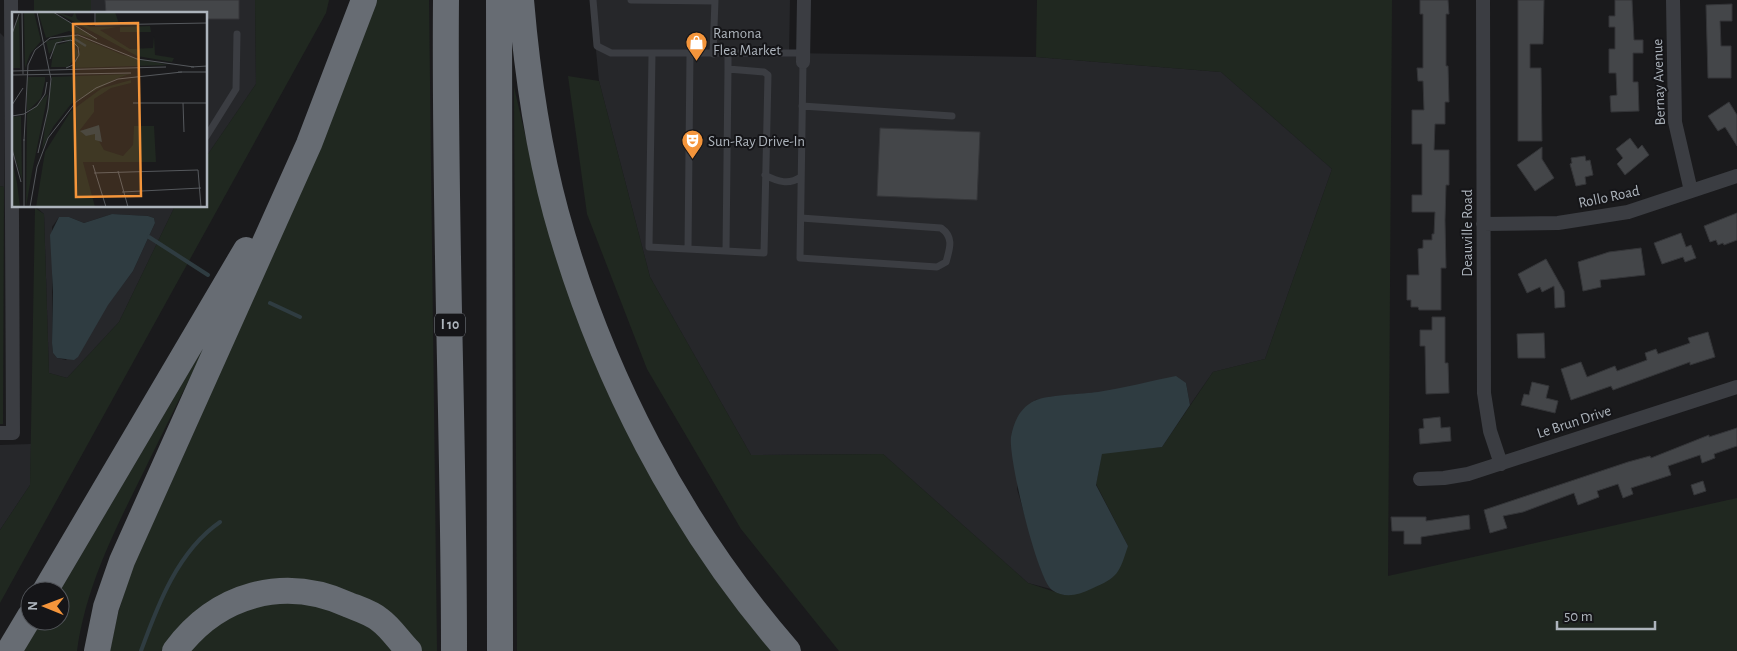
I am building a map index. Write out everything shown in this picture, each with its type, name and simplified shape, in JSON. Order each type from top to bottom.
[{"type":"highway","points":[[97,651],[106,607],[122,561],[309,144],[364,0]]},
{"type":"highway","name":"I 10","points":[[446,0],[445,123],[454,482],[454,651]]},
{"type":"highway","points":[[499,0],[500,651]]},
{"type":"highway","points":[[521,0],[527,71],[545,163],[556,212],[584,303],[643,436],[666,479],[733,582],[788,651]]},
{"type":"highway","points":[[51,581],[309,144]]},
{"type":"highway","points":[[175,651],[198,625],[234,602],[259,594],[296,590],[315,592],[335,598],[380,619],[408,651]]},
{"type":"highway","points":[[9,651],[21,631]]},
{"type":"street","points":[[11,0],[6,14],[9,166],[12,188]]},
{"type":"street","points":[[803,57],[804,0]]},
{"type":"street","name":"Deauville Road","points":[[1483,0],[1484,393],[1490,431],[1500,464]]},
{"type":"street","name":"Bernay Avenue","points":[[1673,0],[1675,122],[1691,191]]},
{"type":"street","name":"Rollo Road","points":[[1484,224],[1558,223],[1628,212],[1737,176]]},
{"type":"street","points":[[6,433],[13,208]]},
{"type":"street","name":"Le Brun Drive","points":[[1420,479],[1468,474],[1737,387]]},
{"type":"lane","points":[[593,0],[597,46],[611,54],[728,54],[803,57],[800,258],[937,267],[946,262],[949,252],[951,241],[948,233],[941,228],[801,218]]},
{"type":"lane","points":[[631,0],[715,1],[713,54]]},
{"type":"lane","points":[[208,135],[236,90],[237,34]]},
{"type":"lane","points":[[652,54],[649,247],[764,253],[768,75],[764,72],[728,70]]},
{"type":"lane","points":[[688,249],[690,54]]},
{"type":"lane","points":[[726,251],[728,54]]},
{"type":"lane","points":[[802,106],[952,116]]},
{"type":"lane","points":[[766,175],[786,182],[795,181],[801,177]]},
{"type":"shaded area","points":[[34,0],[91,0],[91,12],[34,12]]},
{"type":"shaded area","points":[[91,0],[255,0],[256,84],[208,154],[208,12],[91,12]]},
{"type":"shaded area","points":[[255,0],[329,0],[326,13],[0,603],[0,530],[30,485],[35,208],[44,214],[49,373],[67,378],[119,322],[174,208],[208,208],[208,154],[256,84]]},
{"type":"shaded area","points":[[373,0],[429,0],[437,651],[416,651],[298,583],[165,651],[110,651],[117,617],[130,574],[198,423]]},
{"type":"shaded area","points":[[591,0],[790,0],[789,53],[1036,57],[1221,72],[1332,169],[1265,359],[1213,372],[1190,405],[1186,383],[1035,400],[1017,489],[1041,570],[1051,589],[1028,583],[883,454],[751,455],[650,277],[599,81]]},
{"type":"shaded area","points":[[1037,0],[1392,0],[1388,576],[1737,498],[1737,651],[839,651],[741,529],[647,369],[587,214],[568,76],[599,81],[650,277],[751,455],[883,454],[1028,583],[1064,595],[1128,546],[1096,484],[1102,453],[1162,447],[1213,372],[1265,359],[1332,169],[1221,72],[1036,57]]},
{"type":"shaded area","points":[[0,33],[4,37],[4,187],[0,186]]},
{"type":"shaded area","points":[[514,87],[543,212],[563,271],[776,651],[517,651]]},
{"type":"shaded area","points":[[0,186],[4,187],[3,424],[0,424]]},
{"type":"shaded area","points":[[37,208],[174,208],[119,322],[67,378],[49,373],[44,214]],"holes":[[[112,214],[154,218],[155,223],[133,271],[66,360],[57,358],[53,353],[52,343],[52,227],[59,217],[69,217],[84,223]]]},
{"type":"shaded area","points":[[112,214],[148,216],[154,218],[155,223],[133,271],[108,305],[78,357],[74,360],[57,358],[53,353],[52,343],[53,292],[50,235],[59,217],[69,217],[84,223]]},
{"type":"shaded area","points":[[215,328],[123,513],[104,557],[87,603],[77,651],[14,651],[26,631],[70,631],[70,581],[66,581]]},
{"type":"shaded area","points":[[1176,376],[1186,383],[1190,405],[1162,447],[1102,454],[1096,485],[1128,546],[1120,568],[1113,577],[1086,591],[1072,595],[1057,593],[1052,590],[1046,581],[1039,564],[1019,491],[1011,449],[1011,437],[1018,416],[1025,407],[1039,399],[1092,393]]},
{"type":"shaded area","points":[[31,444],[30,485],[0,530],[0,445]]},
{"type":"shaded area","points":[[272,598],[353,612],[399,651],[185,651],[202,632]]},
{"type":"building","points":[[105,0],[239,0],[239,19],[208,19],[208,12],[106,12]]},
{"type":"building","points":[[1420,0],[1448,0],[1449,14],[1446,14],[1446,66],[1448,66],[1449,102],[1445,102],[1445,124],[1435,124],[1434,150],[1449,150],[1449,185],[1446,185],[1445,220],[1446,268],[1441,268],[1441,310],[1419,310],[1418,307],[1411,307],[1411,300],[1407,300],[1407,275],[1419,275],[1418,249],[1423,248],[1423,240],[1432,240],[1435,212],[1412,212],[1412,195],[1422,195],[1422,144],[1412,144],[1412,110],[1424,110],[1423,81],[1418,81],[1417,68],[1423,68],[1423,14],[1420,14]]},
{"type":"building","points":[[1518,0],[1544,0],[1543,44],[1530,44],[1530,68],[1541,68],[1542,141],[1518,141]]},
{"type":"building","points":[[1615,0],[1632,0],[1634,40],[1643,40],[1643,53],[1633,53],[1633,82],[1638,82],[1639,111],[1611,112],[1610,96],[1617,95],[1616,73],[1609,73],[1609,49],[1615,49],[1615,27],[1609,27],[1609,16],[1615,16]]},
{"type":"building","points":[[1732,4],[1732,21],[1720,21],[1721,46],[1731,46],[1731,78],[1708,78],[1706,5]]},
{"type":"building","points":[[1729,102],[1737,115],[1737,146],[1725,127],[1718,131],[1708,116]]},
{"type":"building","points":[[880,128],[980,132],[977,200],[877,196]]},
{"type":"building","points":[[1630,138],[1638,149],[1642,145],[1649,155],[1625,175],[1617,164],[1623,158],[1616,149]]},
{"type":"building","points":[[1542,147],[1542,159],[1554,178],[1535,191],[1517,165]]},
{"type":"building","points":[[1585,156],[1586,161],[1590,160],[1593,175],[1585,177],[1586,184],[1576,186],[1570,164],[1572,163],[1571,158]]},
{"type":"building","points":[[1737,213],[1737,240],[1724,245],[1723,243],[1718,245],[1716,240],[1710,242],[1704,226]]},
{"type":"building","points":[[1681,233],[1686,247],[1691,245],[1696,258],[1685,262],[1683,257],[1662,264],[1654,243]]},
{"type":"building","points":[[1641,248],[1645,275],[1600,280],[1601,287],[1583,291],[1578,262],[1609,252]]},
{"type":"building","points":[[1546,259],[1564,291],[1565,307],[1555,308],[1554,286],[1542,292],[1540,287],[1527,293],[1518,274]]},
{"type":"building","points":[[1432,317],[1445,317],[1445,363],[1448,363],[1449,393],[1426,394],[1425,346],[1420,346],[1420,330],[1432,330]]},
{"type":"building","points":[[1708,332],[1715,357],[1690,365],[1690,362],[1613,390],[1611,386],[1571,400],[1561,369],[1581,362],[1587,377],[1615,366],[1617,371],[1647,360],[1645,353],[1656,349],[1658,354],[1690,343],[1688,338]]},
{"type":"building","points":[[1544,333],[1545,358],[1518,358],[1517,334]]},
{"type":"building","points":[[1532,382],[1549,386],[1546,398],[1558,401],[1555,413],[1521,405],[1524,394],[1529,395]]},
{"type":"building","points":[[1440,417],[1441,428],[1450,427],[1451,441],[1420,444],[1419,429],[1424,428],[1423,419]]},
{"type":"building","points":[[1737,428],[1737,446],[1714,454],[1715,458],[1702,463],[1700,455],[1668,466],[1671,475],[1631,488],[1633,494],[1623,498],[1618,484],[1597,491],[1599,497],[1578,505],[1574,493],[1523,512],[1503,516],[1507,528],[1490,533],[1484,510],[1628,462],[1650,456],[1651,458],[1709,435],[1709,437]]},
{"type":"building","points":[[1703,481],[1706,491],[1694,495],[1691,485]]},
{"type":"building","points":[[1469,515],[1470,529],[1421,537],[1421,544],[1404,544],[1404,531],[1392,531],[1391,517],[1426,517],[1426,521]]},
{"type":"waterway","points":[[149,237],[208,275]]},
{"type":"waterway","points":[[270,303],[300,317]]},
{"type":"waterway","points":[[141,651],[162,597],[181,563],[205,534],[220,522]]},
{"type":"place","name":"Ramona Flea Market","points":[[697,61]]},
{"type":"place","name":"Sun-Ray Drive-In","points":[[692,160]]}]
